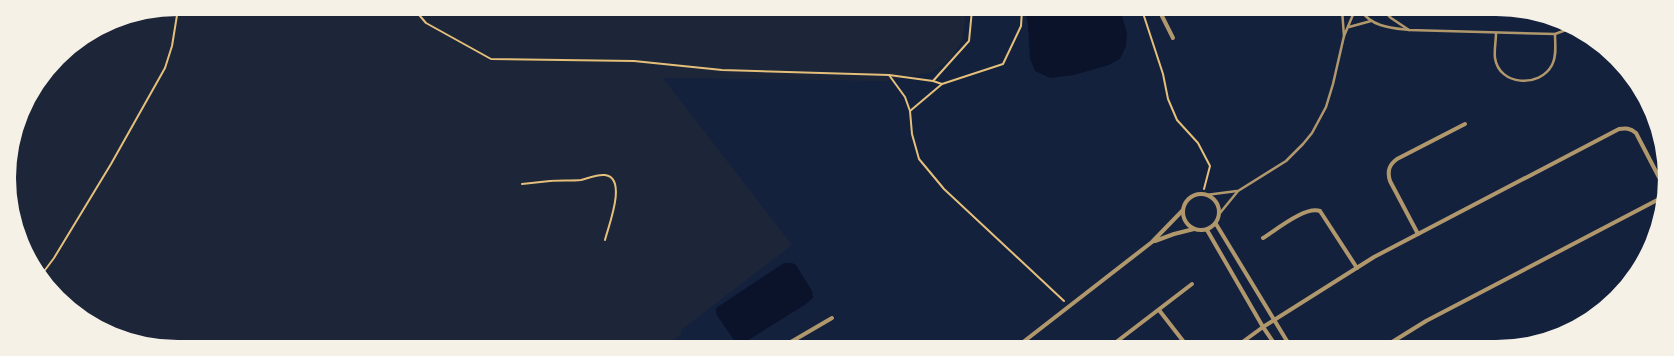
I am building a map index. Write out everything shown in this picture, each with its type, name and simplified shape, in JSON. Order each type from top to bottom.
[{"type":"street","points":[[1161,16],[1173,38]]},
{"type":"street","points":[[1418,234],[1390,181],[1388,175],[1390,166],[1397,159],[1465,124]]},
{"type":"street","points":[[1245,340],[1263,327],[1374,257],[1619,129],[1632,129],[1636,133],[1658,175]]},
{"type":"street","points":[[1026,340],[1152,242],[1183,210],[1189,198],[1198,194],[1204,194],[1215,200],[1220,213],[1216,224],[1207,230],[1194,229],[1152,242]]},
{"type":"street","points":[[1394,340],[1426,321],[1657,200]]},
{"type":"street","points":[[1263,238],[1304,213],[1315,209],[1320,211],[1357,268]]},
{"type":"street","points":[[1183,210],[1186,224],[1194,229]]},
{"type":"street","points":[[1216,224],[1286,340]]},
{"type":"street","points":[[1207,230],[1272,340]]},
{"type":"street","points":[[1119,340],[1192,284]]},
{"type":"street","points":[[1158,310],[1182,340]]},
{"type":"street","points":[[794,340],[832,318]]},
{"type":"lane","points":[[1342,16],[1344,36]]},
{"type":"lane","points":[[1220,213],[1238,191],[1286,161],[1303,144],[1312,132],[1320,120],[1330,94],[1344,36],[1353,16]]},
{"type":"lane","points":[[1367,16],[1371,21],[1386,28],[1409,30],[1555,34],[1564,31]]},
{"type":"lane","points":[[1389,16],[1409,30]]},
{"type":"lane","points":[[1349,27],[1371,21]]},
{"type":"lane","points":[[1496,33],[1495,58],[1497,64],[1506,74],[1517,80],[1524,81],[1537,79],[1543,76],[1552,66],[1554,60],[1555,34]]},
{"type":"lane","points":[[1204,194],[1238,191]]},
{"type":"path","points":[[45,270],[54,258],[107,171],[165,68],[172,46],[177,16]]},
{"type":"path","points":[[420,16],[426,22],[490,59],[634,61],[722,70],[889,75],[933,81],[942,84]]},
{"type":"path","points":[[933,81],[969,41],[971,16]]},
{"type":"path","points":[[910,111],[942,84],[1003,64],[1021,26],[1022,16]]},
{"type":"path","points":[[1144,16],[1163,74],[1168,99],[1177,120],[1198,143],[1210,166],[1204,194]]},
{"type":"path","points":[[889,75],[905,97],[910,111],[912,134],[919,159],[944,189],[1069,306]]},
{"type":"path","points":[[522,184],[574,180],[607,175],[612,179],[615,185],[616,196],[615,205],[605,240]]},
{"type":"shaded area","points":[[965,16],[963,38],[960,45],[950,59],[933,72],[888,81],[663,78],[792,245],[681,330],[681,334],[673,340],[167,340],[146,337],[116,328],[88,313],[63,293],[43,268],[28,240],[17,199],[16,167],[19,146],[28,116],[49,79],[63,63],[79,49],[116,28],[157,17]]},
{"type":"shaded area","points":[[1026,16],[1122,16],[1127,33],[1126,46],[1120,59],[1109,65],[1074,75],[1050,78],[1035,71],[1030,59]]},
{"type":"shaded area","points":[[784,263],[792,263],[796,265],[812,291],[813,298],[806,304],[748,340],[734,340],[716,314],[716,308]]}]
